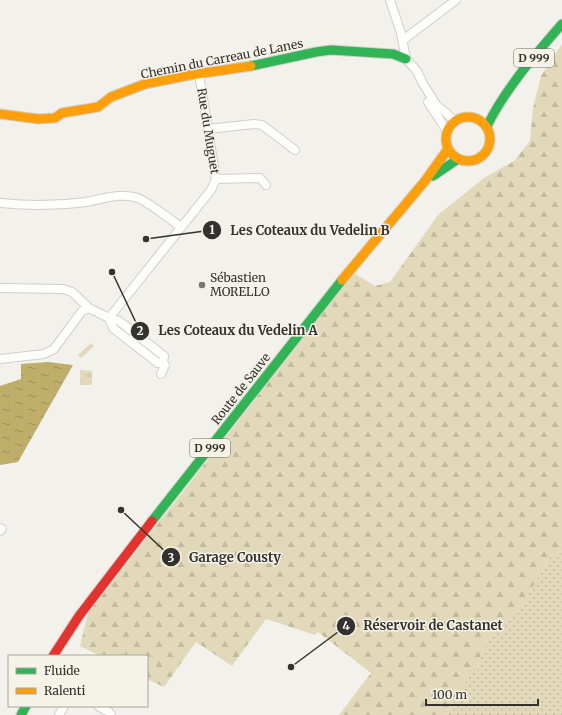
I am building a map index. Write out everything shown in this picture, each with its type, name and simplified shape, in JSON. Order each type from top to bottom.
[{"type":"main road","name":"D 999","points":[[471,116],[484,111],[506,91],[562,24]]},
{"type":"main road","name":"Chemin du Carreau de Lanes","points":[[0,114],[38,119],[55,118],[62,113],[98,107],[112,98],[145,84],[190,75],[258,65],[316,52],[331,50],[393,54],[406,59]]},
{"type":"main road","name":"D 999","points":[[487,126],[506,91]]},
{"type":"main road","points":[[465,116],[471,116],[477,118],[487,126],[491,140],[485,154],[479,159],[465,161],[452,155],[446,143],[446,137],[450,126],[455,121],[465,116]]},
{"type":"main road","name":"Route de Sauve","points":[[54,655],[79,616],[133,544],[333,290],[425,181],[448,149]]},
{"type":"main road","name":"Route de Sauve","points":[[425,181],[458,159]]},
{"type":"street","points":[[390,0],[403,40],[406,59],[417,71],[436,106],[455,121]]},
{"type":"street","points":[[403,40],[456,0]]},
{"type":"street","name":"Rue du Muguet","points":[[109,318],[211,190],[216,179],[199,74]]},
{"type":"street","points":[[422,82],[428,102],[447,132]]},
{"type":"street","points":[[208,129],[262,124],[295,150]]},
{"type":"street","points":[[216,179],[260,178],[266,185]]},
{"type":"street","points":[[0,203],[22,206],[49,205],[86,202],[108,197],[125,196],[137,198],[181,228]]},
{"type":"street","points":[[0,288],[63,289],[72,292],[89,308],[109,318],[119,321],[164,356],[163,363],[165,365],[162,374]]},
{"type":"street","points":[[0,359],[44,354],[54,348],[82,311],[89,308]]},
{"type":"street","points":[[0,528],[2,529],[0,531]]},
{"type":"street","points":[[100,707],[109,712],[111,715]]},
{"type":"green space","points":[[562,44],[562,550],[550,557],[517,614],[490,638],[480,656],[478,669],[468,678],[446,715],[339,715],[371,673],[318,632],[315,635],[266,619],[232,666],[196,642],[164,687],[148,679],[148,655],[99,655],[80,646],[88,613],[354,273],[375,286],[390,282],[439,214],[484,178],[514,161],[530,141],[533,108],[541,76]]},
{"type":"green space","points":[[91,343],[94,346],[81,358],[78,355]]},
{"type":"green space","points":[[80,370],[92,371],[92,385],[80,385]]},
{"type":"green space","points":[[562,550],[562,715],[446,715],[468,678],[478,669],[480,656],[490,638],[517,614],[550,557]]},
{"type":"water","points":[[48,362],[73,365],[18,462],[0,465],[0,386],[21,379],[21,364]]},
{"type":"traffic: fast","points":[[487,126],[512,85],[562,24]]},
{"type":"traffic: fast","points":[[251,66],[331,50],[393,54],[406,59]]},
{"type":"traffic: fast","points":[[433,176],[458,159]]},
{"type":"traffic: fast","points":[[152,521],[342,280]]},
{"type":"traffic: fast","points":[[21,715],[25,707]]},
{"type":"traffic: slow","points":[[0,114],[38,119],[55,118],[62,113],[98,107],[111,97],[145,84],[190,75],[251,66]]},
{"type":"traffic: slow","points":[[464,117],[472,117],[477,118],[484,123],[489,130],[490,139],[489,148],[484,155],[477,160],[464,161],[456,158],[449,151],[446,143],[446,135],[449,127],[456,120],[464,117]]},
{"type":"traffic: slow","points":[[342,280],[425,181],[448,149]]},
{"type":"traffic: jam","points":[[54,655],[79,616],[152,521]]},
{"type":"place","name":"Les Coteaux du Vedelin B","points":[[146,239]]},
{"type":"place","name":"Les Coteaux du Vedelin A","points":[[112,272]]},
{"type":"place","name":"Sébastien MORELLO","points":[[202,285]]},
{"type":"place","name":"Garage Cousty","points":[[121,510]]},
{"type":"place","name":"Réservoir de Castanet","points":[[291,667]]}]
